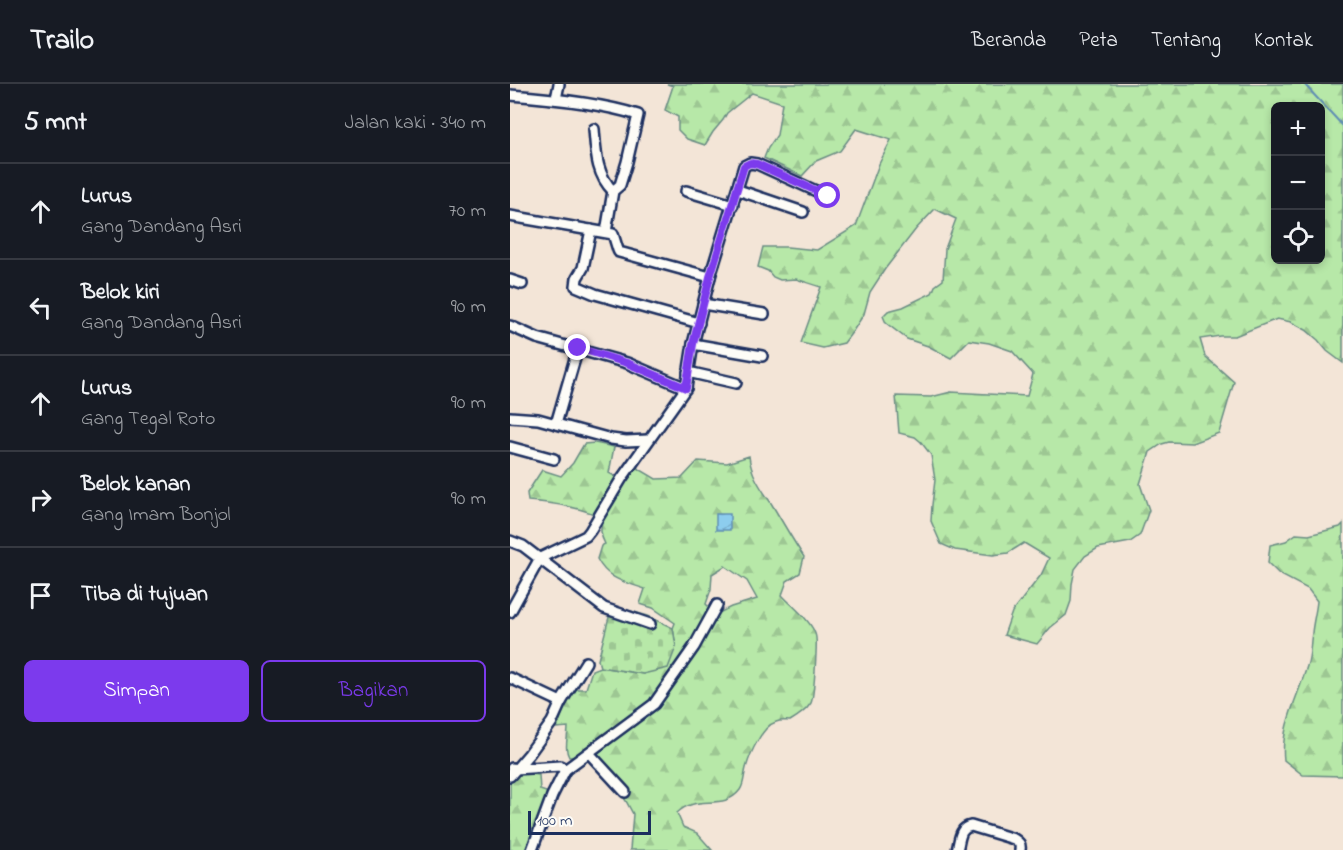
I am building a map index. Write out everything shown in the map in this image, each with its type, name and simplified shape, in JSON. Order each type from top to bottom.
[{"type":"street","points":[[556,99],[559,84]]},
{"type":"street","points":[[510,95],[556,99],[638,115],[620,185],[613,191],[606,232]]},
{"type":"street","points":[[594,129],[596,157],[605,182],[613,191]]},
{"type":"street","points":[[510,612],[540,558],[585,536],[648,440],[686,388],[693,344],[710,277],[744,166],[750,163],[757,164],[828,196]]},
{"type":"street","points":[[738,190],[803,212]]},
{"type":"street","points":[[686,191],[733,204]]},
{"type":"street","points":[[510,216],[614,234],[619,252],[710,277]]},
{"type":"street","points":[[591,230],[583,268],[577,278],[576,286],[595,294],[699,322]]},
{"type":"street","points":[[510,280],[522,284]]},
{"type":"street","points":[[703,304],[764,314]]},
{"type":"street","points":[[510,326],[537,338],[627,363],[686,388]]},
{"type":"street","points":[[693,344],[762,356]]},
{"type":"street","points":[[556,424],[578,348]]},
{"type":"street","points":[[688,372],[736,383]]},
{"type":"street","points":[[510,417],[538,419],[611,439],[648,440]]},
{"type":"street","points":[[510,447],[554,459]]},
{"type":"street","points":[[510,541],[523,546],[540,558],[603,608],[650,624]]},
{"type":"street","points":[[532,850],[552,796],[565,770],[654,704],[694,647],[717,605]]},
{"type":"street","points":[[512,771],[529,754],[552,723],[557,700],[586,662]]},
{"type":"street","points":[[510,678],[557,700]]},
{"type":"street","points":[[589,753],[625,792]]},
{"type":"street","points":[[512,771],[561,766],[565,770]]},
{"type":"street","points":[[957,850],[962,829],[971,826],[1014,839],[1021,845],[1020,850]]},
{"type":"green space","points":[[667,84],[1343,84],[1343,363],[1306,330],[1291,322],[1277,319],[1235,336],[1200,339],[1205,356],[1234,382],[1219,433],[1192,443],[1169,442],[1150,452],[1140,484],[1149,510],[1140,535],[1130,542],[1098,548],[1085,556],[1075,569],[1071,601],[1066,615],[1050,628],[1037,644],[1004,635],[1012,612],[1041,575],[1049,558],[1024,543],[1008,553],[993,555],[955,550],[941,544],[931,521],[935,480],[931,455],[915,437],[899,433],[896,396],[931,397],[951,392],[1027,396],[1033,374],[1012,351],[989,343],[969,340],[951,358],[928,346],[907,339],[886,323],[883,316],[888,311],[903,307],[932,293],[935,286],[943,280],[945,249],[956,219],[935,209],[916,229],[870,292],[864,314],[844,343],[823,348],[801,343],[821,287],[796,279],[780,280],[758,267],[763,247],[817,250],[856,226],[879,164],[891,140],[856,129],[840,151],[816,161],[802,176],[764,158],[777,135],[782,103],[752,93],[727,113],[705,145],[687,139],[678,130],[678,117],[665,110],[673,86]]},
{"type":"green space","points":[[595,443],[614,447],[609,473],[626,482],[636,467],[656,479],[682,478],[698,461],[727,463],[749,456],[757,481],[804,557],[800,573],[787,581],[782,595],[806,619],[816,636],[811,703],[790,721],[778,721],[766,729],[750,755],[741,788],[733,796],[718,802],[693,804],[677,813],[683,827],[697,833],[712,850],[630,850],[633,814],[626,801],[600,762],[586,756],[569,757],[566,746],[568,727],[557,728],[571,689],[586,689],[592,670],[600,667],[643,674],[676,647],[673,628],[675,623],[653,608],[640,604],[645,589],[612,576],[606,572],[597,559],[601,546],[605,544],[601,531],[603,518],[567,506],[528,501],[527,493],[542,470],[561,476],[573,463],[584,444]],"holes":[[[725,566],[747,581],[757,599],[719,613],[706,604],[711,589],[712,574]]]},
{"type":"green space","points":[[1343,524],[1343,776],[1303,775],[1284,760],[1283,748],[1287,724],[1310,654],[1317,601],[1308,589],[1279,574],[1268,563],[1270,545],[1286,541],[1296,534],[1309,535],[1340,527]]},
{"type":"green space","points":[[620,608],[648,616],[673,628],[676,647],[668,668],[643,674],[600,667],[598,660],[609,617]]},
{"type":"green space","points":[[521,773],[539,775],[540,790],[549,793],[526,850],[510,850],[510,783]]},
{"type":"water","points":[[716,514],[730,514],[730,530],[716,530]]},
{"type":"waterway","points":[[1303,84],[1343,126]]},
{"type":"route","points":[[578,348],[627,363],[686,388],[693,344],[710,277],[744,166],[747,163],[757,164],[828,196]]}]
